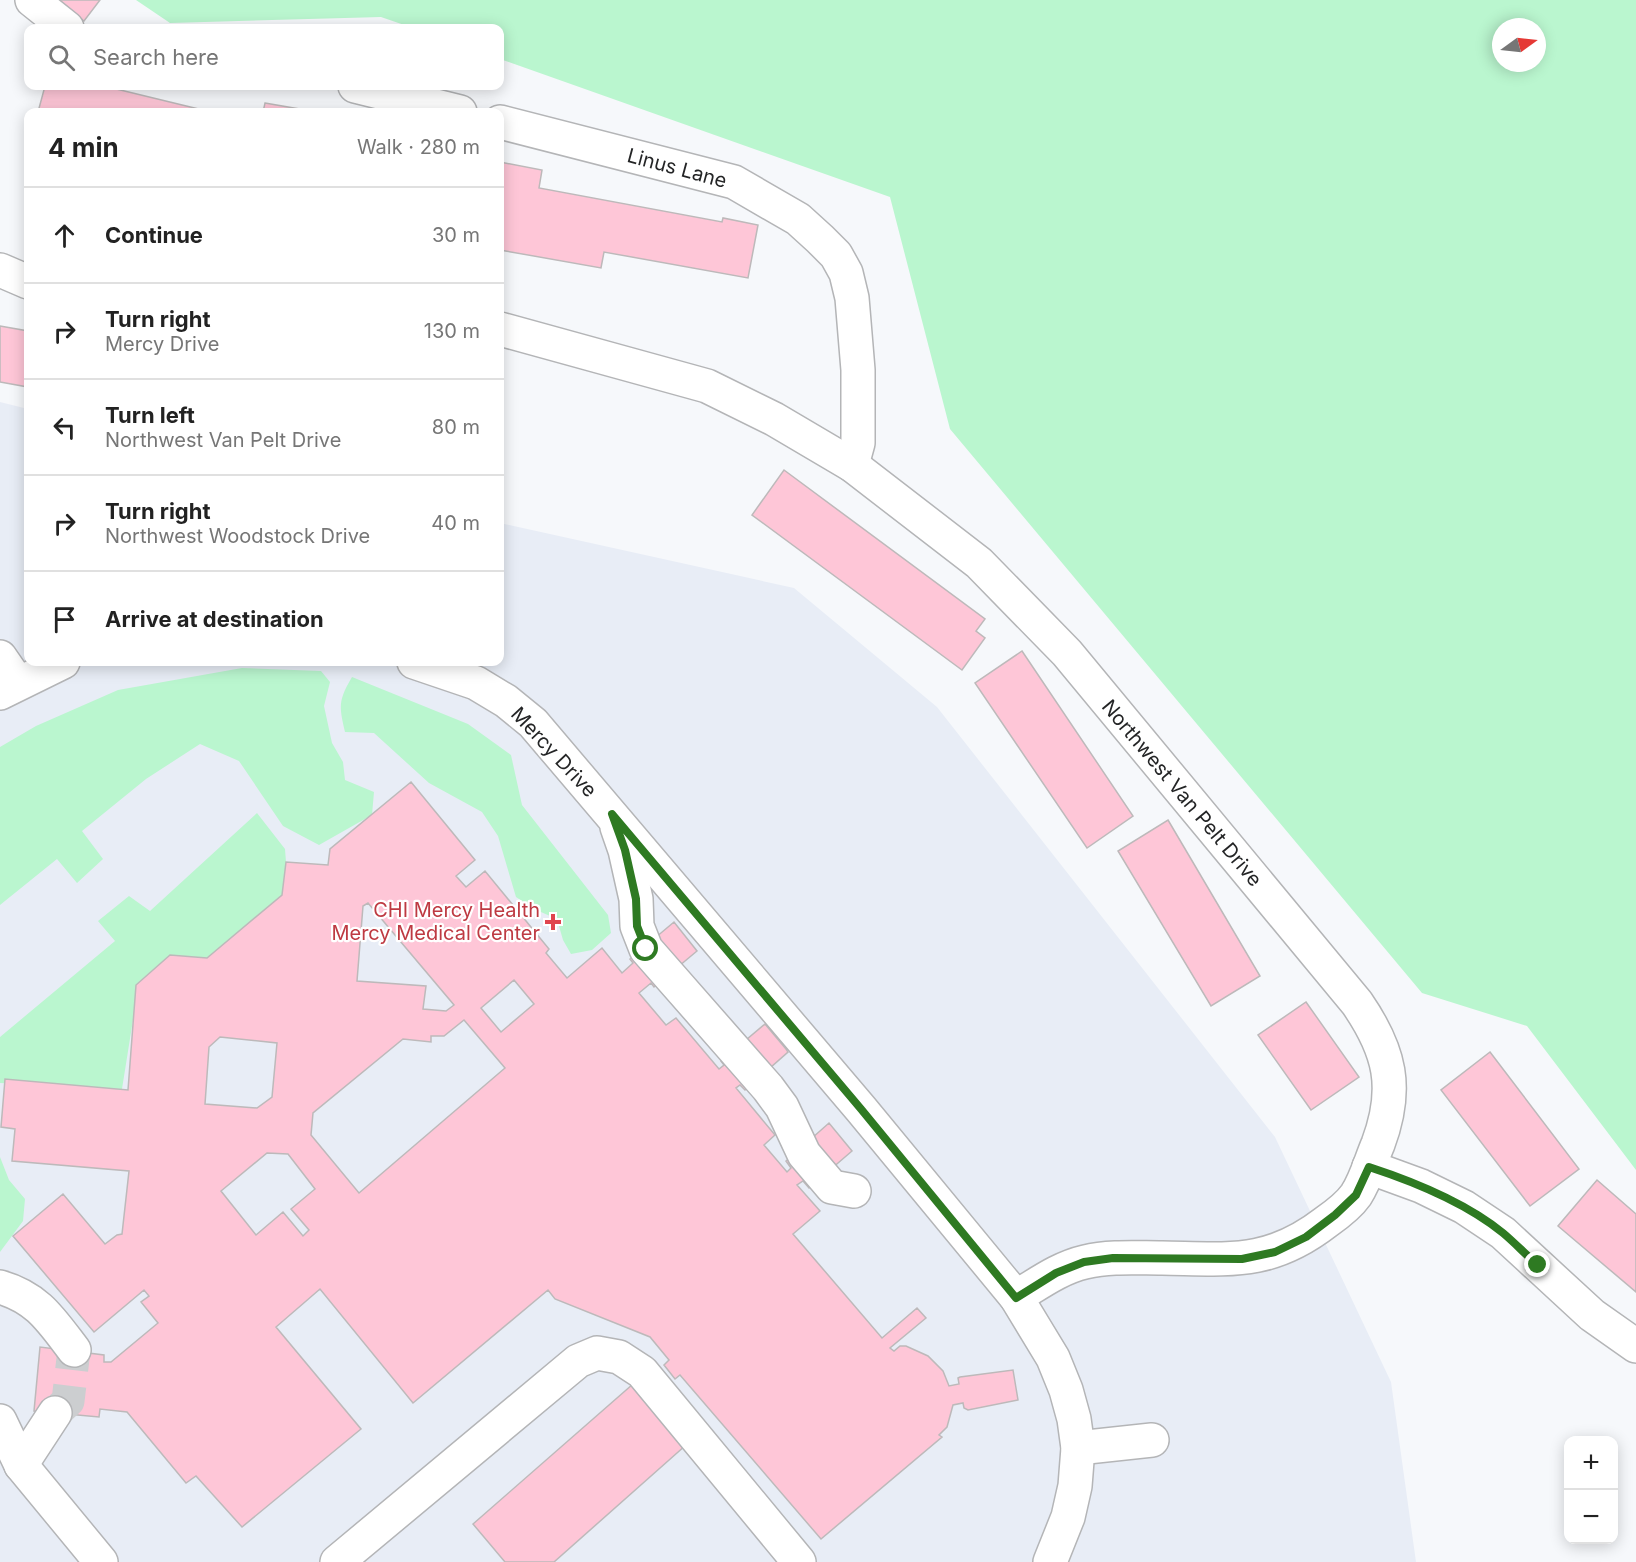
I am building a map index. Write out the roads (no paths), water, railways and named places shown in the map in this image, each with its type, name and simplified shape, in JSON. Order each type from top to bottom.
[{"type":"street","points":[[32,0],[62,24]]},
{"type":"street","points":[[371,90],[444,108]]},
{"type":"street","name":"Linus Lane","points":[[504,124],[734,182],[798,219],[820,239],[836,255],[846,273],[852,298],[858,370],[858,443],[852,465]]},
{"type":"street","points":[[0,270],[24,280]]},
{"type":"street","name":"Northwest Van Pelt Drive","points":[[504,330],[707,386],[774,419],[852,465],[980,563],[1067,653],[1357,1003],[1372,1025],[1383,1049],[1390,1076],[1382,1134],[1356,1195],[1335,1215],[1306,1237],[1275,1252],[1242,1259],[1113,1258],[1084,1262],[1056,1273],[1016,1298]]},
{"type":"street","points":[[6,678],[49,666]]},
{"type":"street","name":"Mercy Drive","points":[[426,666],[476,683],[506,701],[533,723],[861,1109],[1016,1298],[1057,1369],[1074,1419],[1078,1448],[1075,1486],[1068,1517],[1050,1562]]},
{"type":"street","points":[[612,814],[625,850],[636,899],[637,926],[646,949],[768,1088],[782,1107],[804,1154],[832,1187],[854,1191]]},
{"type":"street","points":[[1369,1167],[1421,1186],[1456,1203],[1503,1233],[1592,1315],[1636,1346]]},
{"type":"street","points":[[0,1287],[36,1303],[74,1350]]},
{"type":"street","points":[[337,1562],[578,1361],[597,1353],[619,1357],[642,1372],[799,1562]]},
{"type":"street","points":[[21,1465],[55,1413]]},
{"type":"street","points":[[0,1421],[21,1465],[101,1562]]},
{"type":"street","points":[[1078,1448],[1152,1440]]},
{"type":"tunnel","points":[[55,1413],[68,1401],[74,1350]]},
{"type":"place","name":"CHI Mercy Health Mercy Medical Center","points":[[553,922]]}]
